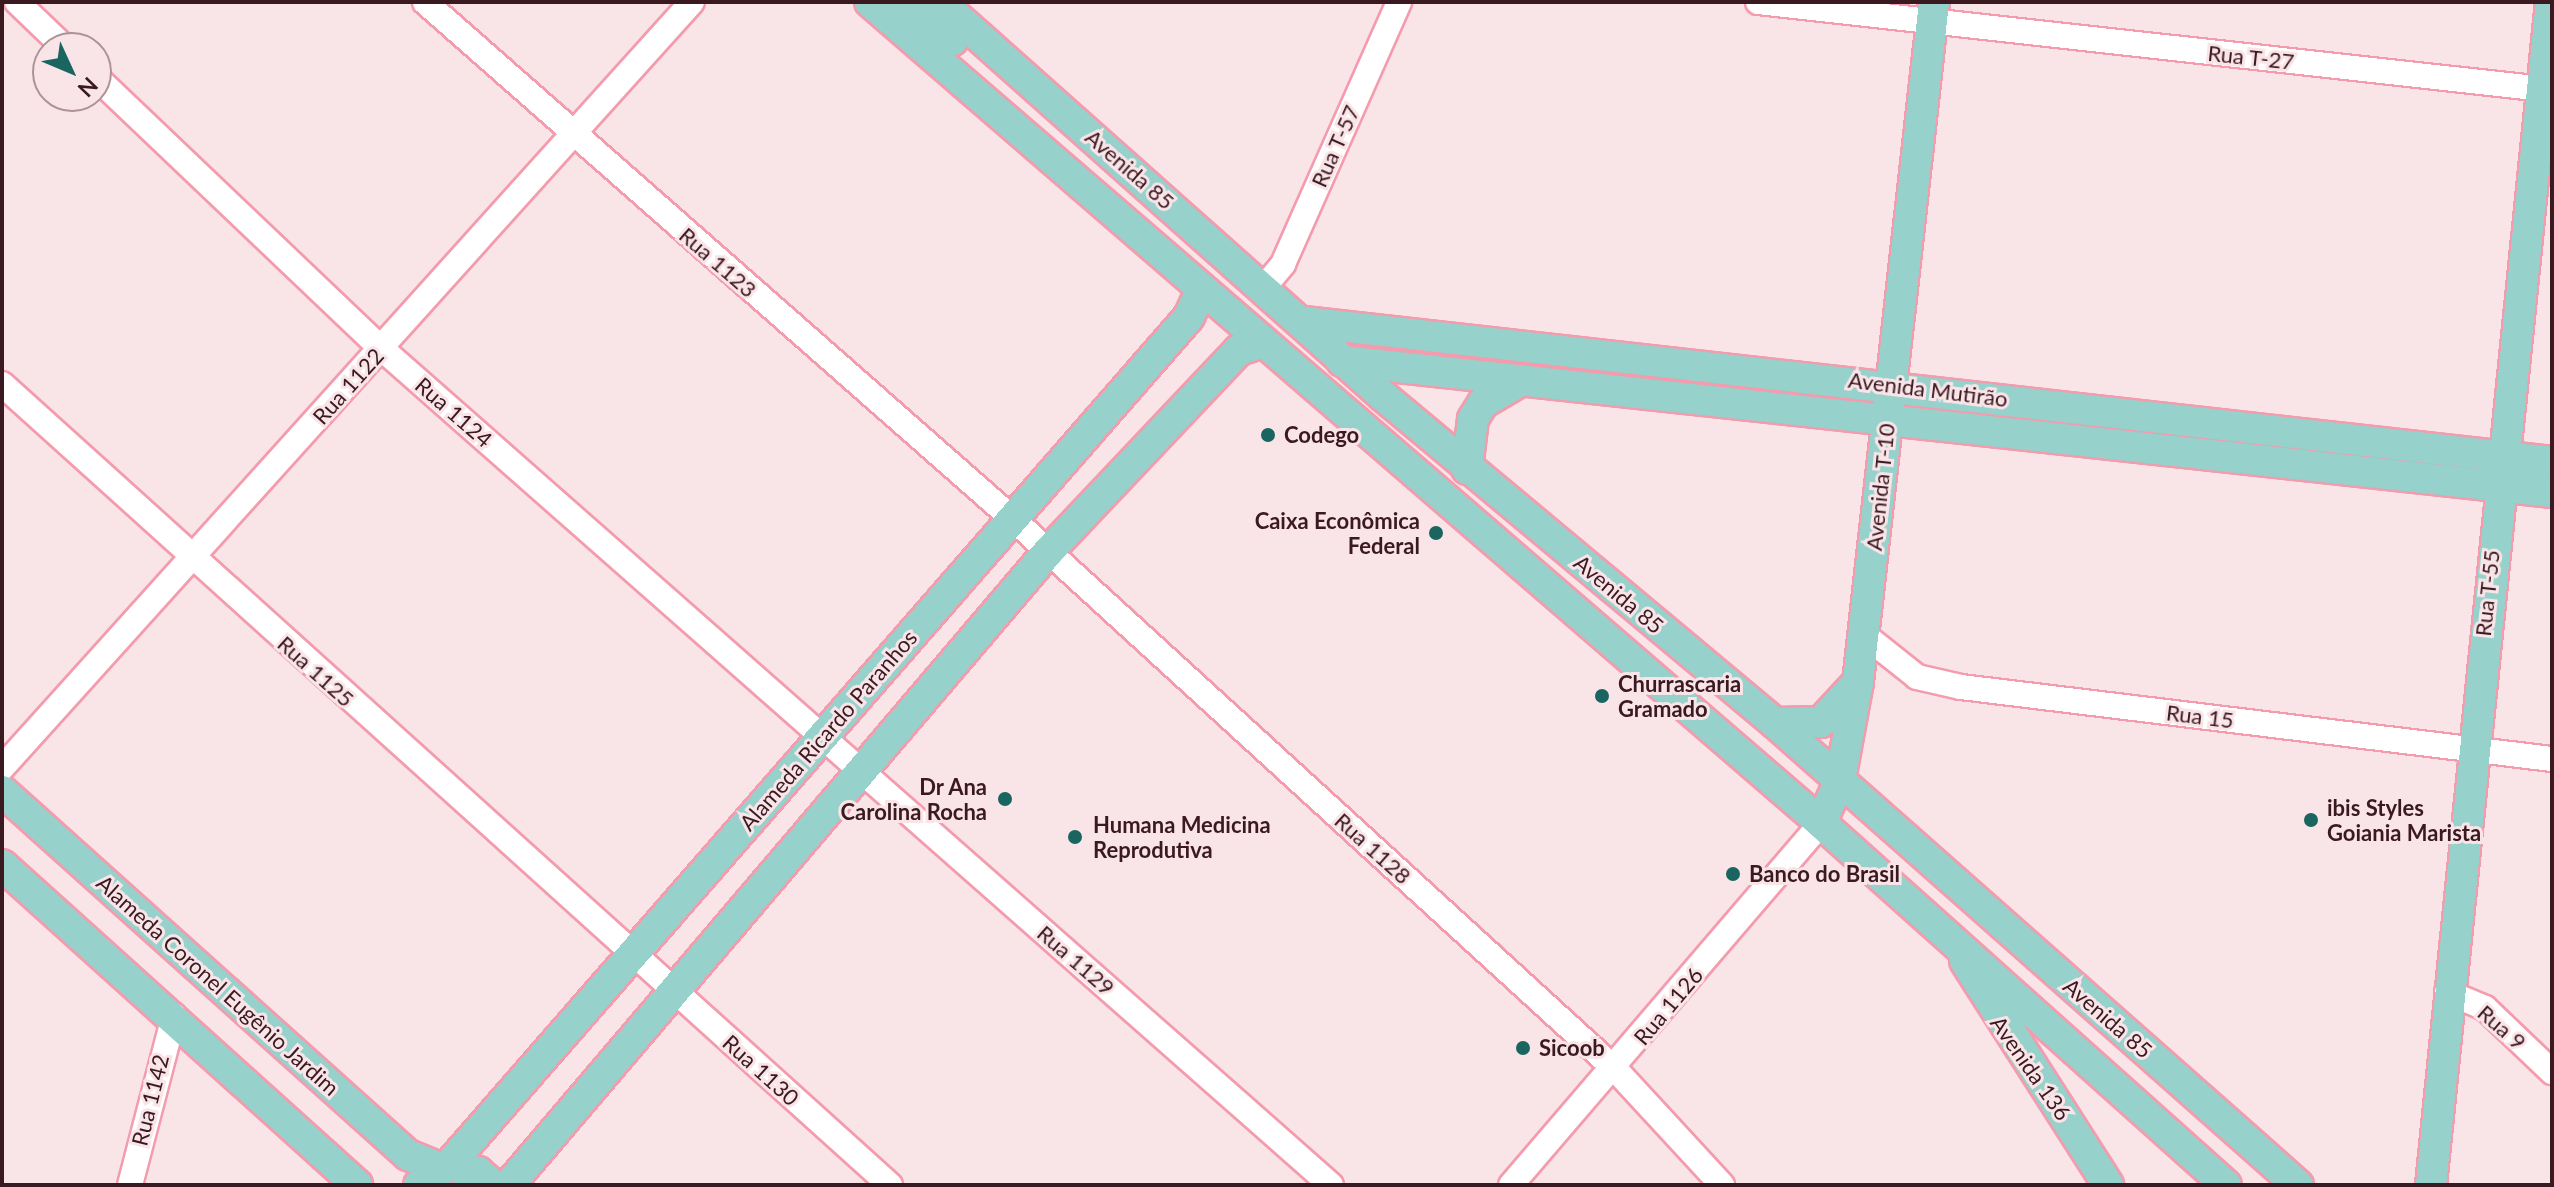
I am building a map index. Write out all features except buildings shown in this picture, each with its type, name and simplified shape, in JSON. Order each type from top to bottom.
[{"type":"main road","name":"Avenida 85","points":[[870,2],[1261,343],[1821,823],[2226,1185]]},
{"type":"main road","points":[[909,2],[1315,356],[1346,362]]},
{"type":"main road","name":"Avenida 85","points":[[940,2],[1467,469],[1775,723],[2295,1184]]},
{"type":"main road","name":"Rua T-55","points":[[2431,1185],[2471,750],[2500,472],[2546,89],[2551,2]]},
{"type":"main road","name":"Avenida T-10","points":[[1821,823],[1840,780],[1858,682],[1891,384],[1939,16]]},
{"type":"main road","name":"Alameda Ricardo Paranhos","points":[[436,1173],[633,956],[822,735],[1014,520],[1189,317],[1201,290]]},
{"type":"main road","name":"Avenida Mutirão","points":[[1304,322],[1891,384],[2500,472],[2552,492]]},
{"type":"main road","points":[[509,1185],[859,769],[1048,552],[1239,350],[1261,343]]},
{"type":"main road","name":"Avenida Mutirão","points":[[1346,362],[1887,419],[2500,472],[2552,462]]},
{"type":"main road","points":[[1467,469],[1473,419],[1483,403],[1522,380]]},
{"type":"main road","points":[[1775,723],[1821,722],[1858,682]]},
{"type":"main road","name":"Alameda Coronel Eugênio Jardim","points":[[2,791],[408,1155],[436,1173],[478,1172],[493,1185]]},
{"type":"main road","points":[[2,865],[174,1016],[357,1185]]},
{"type":"main road","name":"Avenida 136","points":[[1958,948],[1986,1005],[2108,1185]]},
{"type":"street","points":[[17,2],[48,32]]},
{"type":"street","name":"Rua 1123","points":[[425,2],[572,135],[1014,520]]},
{"type":"street","name":"Rua 1122","points":[[2,768],[692,2]]},
{"type":"street","name":"Rua T-57","points":[[1264,287],[1283,264],[1399,2]]},
{"type":"street","name":"Rua T-27","points":[[1758,2],[1939,16],[2546,89]]},
{"type":"street","name":"Rua 1124","points":[[112,92],[381,348],[822,735]]},
{"type":"street","name":"Rua 1125","points":[[2,384],[633,956]]},
{"type":"street","name":"Rua 1128","points":[[1014,520],[1615,1069],[1722,1185]]},
{"type":"street","name":"Rua 15","points":[[1863,634],[1885,658],[1917,677],[1961,687],[2552,759]]},
{"type":"street","name":"Rua 1129","points":[[822,735],[1331,1185]]},
{"type":"street","name":"Rua 1126","points":[[1511,1185],[1615,1069],[1821,823]]},
{"type":"street","name":"Rua 1130","points":[[633,956],[890,1185]]},
{"type":"street","name":"Rua 9","points":[[2447,992],[2485,1008],[2552,1072]]},
{"type":"street","name":"Rua 1142","points":[[130,1185],[174,1016]]},
{"type":"place","name":"Codego","points":[[1268,435]]},
{"type":"place","name":"Caixa Econômica Federal","points":[[1436,533]]},
{"type":"place","name":"Churrascaria Gramado","points":[[1602,696]]},
{"type":"place","name":"Dr Ana Carolina Rocha","points":[[1005,799]]},
{"type":"place","name":"ibis Styles Goiania Marista","points":[[2311,820]]},
{"type":"place","name":"Humana Medicina Reprodutiva","points":[[1075,837]]},
{"type":"place","name":"Banco do Brasil","points":[[1733,874]]},
{"type":"place","name":"Sicoob","points":[[1523,1048]]}]
